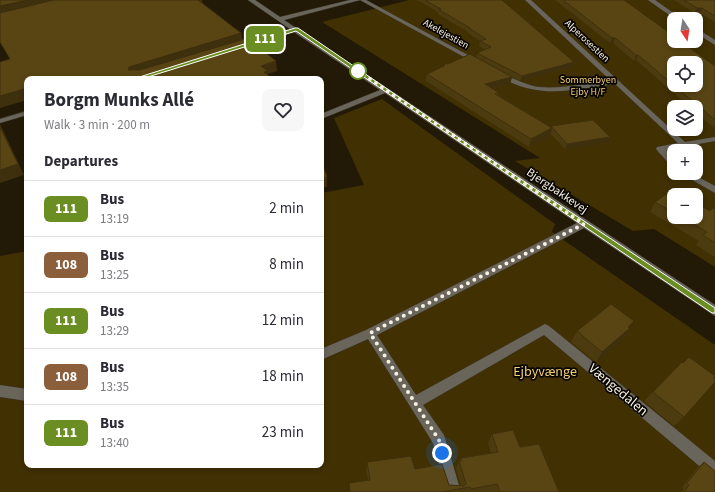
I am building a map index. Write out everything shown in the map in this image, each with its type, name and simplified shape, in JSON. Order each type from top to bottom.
[{"type":"street","name":"Bjergbakkevej","points":[[251,0],[715,311]]},
{"type":"street","points":[[279,19],[357,0]]},
{"type":"street","name":"Akelejestien","points":[[362,0],[486,67]]},
{"type":"street","name":"Alperosestien","points":[[528,0],[683,144]]},
{"type":"street","points":[[651,0],[669,12]]},
{"type":"street","points":[[235,48],[296,30]]},
{"type":"street","points":[[703,35],[715,43]]},
{"type":"street","points":[[493,71],[513,82],[531,89],[549,89],[616,82]]},
{"type":"street","points":[[324,116],[386,90]]},
{"type":"street","points":[[0,121],[24,114]]},
{"type":"street","points":[[689,144],[715,139]]},
{"type":"street","points":[[667,148],[660,149],[667,156]]},
{"type":"street","points":[[697,180],[715,190]]},
{"type":"street","points":[[324,354],[370,333],[584,224]]},
{"type":"street","name":"Vængedalen","points":[[414,403],[545,329],[715,470]]},
{"type":"street","points":[[370,333],[439,440],[454,492]]},
{"type":"street","points":[[0,391],[24,395]]},
{"type":"green space","name":"Sommerbyen Ejby H/F","points":[[409,0],[715,0],[715,267],[654,229],[633,231],[515,161],[540,158],[322,22]]},
{"type":"green space","name":"Ejbyvænge","points":[[382,99],[555,224],[552,232],[715,345],[715,492],[0,492],[0,256],[24,252],[24,468],[324,468],[324,192],[364,185],[334,118]]},
{"type":"building","points":[[0,0],[28,0],[0,6]]},
{"type":"building","points":[[54,0],[198,0],[241,33],[129,67],[128,70],[140,70],[248,38],[276,61],[261,66],[268,71],[264,72],[269,76],[24,76],[24,89],[0,96],[0,62],[10,59],[0,42],[0,13]]},
{"type":"building","points":[[425,0],[502,0],[574,62],[522,76],[477,53],[491,47],[480,41],[486,39]]},
{"type":"building","points":[[563,0],[624,0],[667,31],[667,48],[690,48],[701,56],[667,56],[667,79],[615,38],[612,38]]},
{"type":"building","points":[[684,0],[715,0],[715,16],[702,8],[697,8]]},
{"type":"building","points":[[470,54],[512,77],[485,84],[498,92],[495,94],[552,128],[531,139],[427,74],[444,66],[446,63],[448,64]]},
{"type":"building","points":[[703,57],[715,66],[715,120],[703,110],[703,100],[691,100],[682,92],[703,92]]},
{"type":"building","points":[[593,120],[610,137],[567,144],[551,126]]},
{"type":"building","points":[[0,127],[18,164],[0,170]]},
{"type":"building","points":[[324,168],[327,177],[324,178]]},
{"type":"building","points":[[667,194],[667,209],[655,202]]},
{"type":"building","points":[[703,207],[710,211],[713,208],[715,209],[715,243],[703,235],[707,232],[693,224],[703,224]]},
{"type":"building","points":[[611,304],[634,321],[628,327],[630,328],[602,352],[577,331]]},
{"type":"building","points":[[689,357],[715,376],[713,378],[715,379],[715,382],[684,417],[653,392],[682,362],[683,363]]},
{"type":"building","points":[[513,430],[520,447],[539,444],[559,492],[500,492],[497,484],[471,489],[470,487],[442,492],[350,492],[349,483],[370,480],[367,462],[411,456],[415,469],[442,464],[449,485],[464,486],[466,484],[459,461],[461,461],[461,458],[498,452],[492,434]]},
{"type":"building","points":[[704,462],[715,471],[715,492],[684,492],[689,485],[687,483]]},
{"type":"bus line","name":"111","points":[[146,76],[296,30],[715,311]]},
{"type":"route","points":[[358,71],[584,224],[370,333],[439,440],[442,453]]}]
